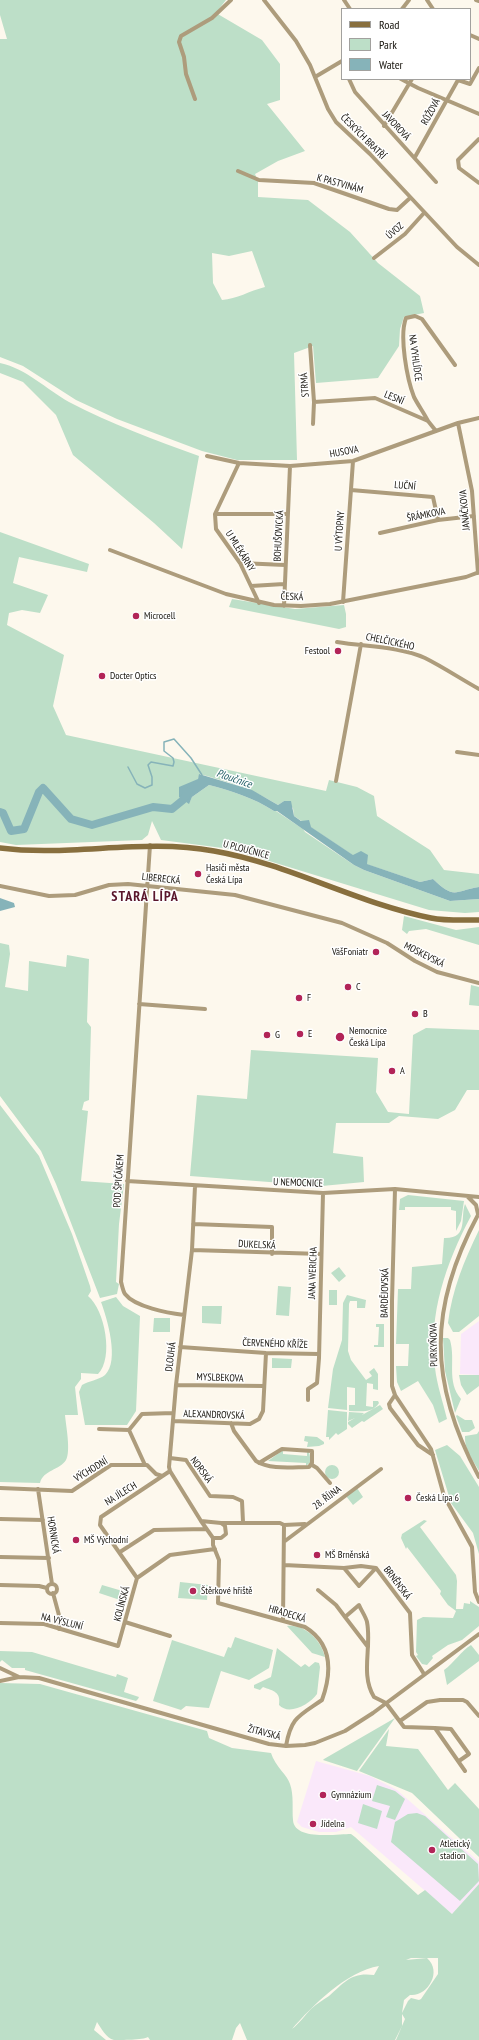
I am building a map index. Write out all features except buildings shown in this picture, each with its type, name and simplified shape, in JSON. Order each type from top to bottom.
[{"type":"main road","name":"U PLOUČNICE","points":[[0,848],[59,850],[150,845],[176,846],[233,855],[405,912],[432,918],[479,920]]},
{"type":"street","points":[[195,99],[186,74],[184,57],[179,42],[181,36],[212,18],[230,0]]},
{"type":"street","name":"ČESKÝCH BRATŘÍ","points":[[264,0],[296,40],[315,77],[328,109],[336,122],[370,154],[457,247],[479,265]]},
{"type":"street","points":[[403,8],[409,0]]},
{"type":"street","points":[[315,77],[341,64]]},
{"type":"street","name":"RŮŽOVÁ","points":[[415,157],[458,80],[470,84],[479,68]]},
{"type":"street","name":"JAVOROVÁ","points":[[349,80],[355,92],[436,182]]},
{"type":"street","points":[[403,80],[479,114]]},
{"type":"street","points":[[384,126],[411,80]]},
{"type":"street","points":[[479,139],[458,160],[459,168],[479,183]]},
{"type":"street","name":"K PASTVINÁM","points":[[238,171],[259,180],[314,183],[397,210],[410,198]]},
{"type":"street","name":"ÚVOZ","points":[[374,258],[405,234],[424,213]]},
{"type":"street","name":"NA VYHLÍDCE","points":[[428,421],[414,397],[407,372],[403,326],[406,318],[415,316],[422,319],[455,365]]},
{"type":"street","name":"STRMÁ","points":[[310,345],[314,402],[313,424]]},
{"type":"street","name":"LESNÍ","points":[[314,402],[375,398],[428,421],[436,431]]},
{"type":"street","name":"HUSOVA","points":[[207,456],[239,463],[290,466],[353,461],[458,423],[479,418]]},
{"type":"street","name":"JANÁČKOVA","points":[[458,423],[472,491],[479,572]]},
{"type":"street","name":"U VÝTOPNY","points":[[343,602],[353,461]]},
{"type":"street","points":[[239,463],[215,514],[288,514]]},
{"type":"street","name":"BOHUŠOVICKÁ","points":[[284,606],[290,466]]},
{"type":"street","name":"LUČNÍ","points":[[351,490],[433,497],[438,520]]},
{"type":"street","name":"U MLÉKÁRNY","points":[[215,514],[216,528],[240,563],[259,603]]},
{"type":"street","name":"ŠRÁMKOVA","points":[[380,533],[438,520],[474,516]]},
{"type":"street","name":"ČESKÁ","points":[[110,550],[226,594],[259,603],[284,606],[314,606],[343,602],[466,577],[479,572]]},
{"type":"street","points":[[240,563],[285,565]]},
{"type":"street","points":[[251,586],[284,584]]},
{"type":"street","name":"CHELČICKÉHO","points":[[337,642],[361,644],[404,652],[424,658],[479,689]]},
{"type":"street","points":[[336,781],[361,644]]},
{"type":"street","points":[[457,752],[479,755]]},
{"type":"street","name":"POD ŠPIČÁKEM","points":[[150,845],[146,886],[121,1282],[125,1294],[143,1305],[160,1311],[184,1315]]},
{"type":"street","name":"LIBERECKÁ","points":[[0,886],[49,896],[75,895],[109,885],[146,886],[234,895],[342,924],[387,943]]},
{"type":"street","name":"MOSKEVSKÁ","points":[[387,943],[415,962],[437,972],[479,983]]},
{"type":"street","points":[[139,1004],[205,1009]]},
{"type":"street","name":"U NEMOCNICE","points":[[127,1181],[323,1193],[395,1190],[479,1197]]},
{"type":"street","name":"DLOUHÁ","points":[[170,1471],[173,1413],[192,1250],[196,1186]]},
{"type":"street","name":"BARDĚJOVSKÁ","points":[[395,1190],[392,1381],[396,1395],[427,1442],[433,1455],[444,1496],[472,1547],[475,1592],[479,1602]]},
{"type":"street","name":"JANA WERICHA","points":[[319,1354],[323,1193]]},
{"type":"street","name":"U NEMOCNICE","points":[[468,1197],[479,1194]]},
{"type":"street","points":[[468,1197],[476,1205],[478,1214]]},
{"type":"street","name":"PURKYŇOVA","points":[[478,1214],[458,1255],[448,1283],[440,1335],[443,1374],[450,1406],[465,1450],[479,1477]]},
{"type":"street","points":[[193,1224],[272,1227],[272,1254]]},
{"type":"street","name":"DUKELSKÁ","points":[[192,1250],[272,1254],[322,1254]]},
{"type":"street","name":"ČERVENÉHO KŘÍŽE","points":[[180,1347],[266,1353],[319,1354],[317,1383],[308,1389],[308,1400]]},
{"type":"street","name":"ALEXANDROVSKÁ","points":[[173,1421],[250,1424],[259,1419],[263,1411],[266,1353]]},
{"type":"street","name":"MYSLBEKOVA","points":[[176,1385],[264,1386]]},
{"type":"street","name":"BARDĚJOVSKÁ","points":[[396,1395],[389,1404],[390,1408],[418,1445],[433,1455]]},
{"type":"street","points":[[129,1430],[142,1414],[173,1413]]},
{"type":"street","points":[[231,1423],[234,1431],[259,1463],[267,1466],[308,1467],[312,1465]]},
{"type":"street","points":[[99,1428],[129,1430]]},
{"type":"street","points":[[129,1430],[145,1465],[151,1467],[156,1474],[162,1476]]},
{"type":"street","points":[[259,1463],[282,1448],[312,1451],[312,1465]]},
{"type":"street","name":"NORSKÁ","points":[[170,1458],[186,1460],[210,1496],[233,1497],[242,1501],[243,1522]]},
{"type":"street","name":"VÝCHODNÍ","points":[[0,1488],[72,1491],[111,1465],[145,1465]]},
{"type":"street","points":[[312,1465],[317,1468],[330,1483]]},
{"type":"street","name":"28. ŘÍJNA","points":[[285,1541],[305,1524],[380,1469]]},
{"type":"street","points":[[170,1471],[213,1538],[215,1549]]},
{"type":"street","name":"NA JÍLECH","points":[[137,1578],[100,1525],[101,1517],[170,1471]]},
{"type":"street","name":"HORNICKÁ","points":[[38,1489],[52,1584],[57,1588],[53,1593],[60,1619],[59,1629]]},
{"type":"street","points":[[0,1519],[42,1520]]},
{"type":"street","points":[[201,1521],[221,1523],[280,1523],[284,1525],[305,1524]]},
{"type":"street","points":[[213,1538],[221,1538],[226,1534],[224,1526],[221,1523]]},
{"type":"street","points":[[283,1621],[284,1525]]},
{"type":"street","points":[[120,1552],[154,1530],[206,1529]]},
{"type":"street","name":"KOLÍNSKÁ","points":[[118,1646],[137,1578],[170,1555],[215,1549]]},
{"type":"street","name":"HRADECKÁ","points":[[215,1549],[219,1560],[218,1603],[305,1627],[313,1632],[324,1646],[328,1658],[326,1687],[322,1700],[297,1717],[289,1729],[286,1746]]},
{"type":"street","points":[[0,1557],[49,1558]]},
{"type":"street","name":"BRNĚNSKÁ","points":[[284,1565],[344,1568],[361,1566],[376,1568],[410,1613],[412,1654],[424,1674]]},
{"type":"street","name":"BRNĚNSKÁ","points":[[344,1568],[359,1586],[376,1568]]},
{"type":"street","points":[[0,1585],[47,1588],[52,1584]]},
{"type":"street","points":[[47,1588],[49,1592],[53,1593]]},
{"type":"street","points":[[318,1590],[336,1605],[368,1647]]},
{"type":"street","points":[[345,1617],[359,1605],[367,1622],[367,1678],[371,1692],[374,1696],[386,1703],[404,1726],[451,1729],[469,1754],[460,1762]]},
{"type":"street","points":[[125,1622],[170,1636]]},
{"type":"street","name":"NA VÝSLUNÍ","points":[[0,1623],[44,1624],[118,1646]]},
{"type":"street","name":"ŽITAVSKÁ","points":[[0,1681],[19,1677],[39,1678],[269,1744],[286,1746],[315,1743],[345,1731],[386,1703],[479,1634]]},
{"type":"street","name":"ŽITAVSKÁ","points":[[0,1668],[19,1677]]},
{"type":"street","points":[[400,1720],[428,1702],[440,1700],[463,1700],[467,1702],[479,1716]]},
{"type":"street","points":[[435,1728],[465,1771]]},
{"type":"shaded area","points":[[479,1321],[479,1375],[460,1374],[461,1334]]},
{"type":"shaded area","points":[[316,1761],[370,1776],[397,1790],[479,1862],[479,1884],[452,1914],[351,1827],[336,1832],[319,1832],[302,1827],[297,1822]]},
{"type":"green space","points":[[0,0],[226,0],[216,13],[262,40],[280,64],[280,100],[267,104],[305,151],[278,161],[255,174],[258,181],[258,197],[308,200],[350,232],[378,263],[420,296],[424,313],[404,317],[400,329],[399,346],[378,378],[316,383],[313,346],[294,353],[297,460],[237,460],[202,451],[117,419],[76,400],[23,366],[0,357],[0,39],[7,39],[0,15]],"holes":[[[252,251],[265,287],[233,298],[222,300],[213,283],[212,253],[229,256]]]},
{"type":"green space","points":[[0,363],[19,370],[69,402],[117,425],[199,456],[182,549],[154,523],[73,455],[56,415],[23,382],[0,373]]},
{"type":"green space","points":[[0,532],[89,564],[87,572],[19,557],[13,583],[48,595],[40,613],[22,610],[9,613],[7,625],[64,655],[53,706],[66,735],[326,791],[329,780],[357,787],[374,796],[377,816],[430,850],[444,870],[479,874],[479,887],[459,892],[451,892],[440,886],[433,879],[420,882],[366,864],[294,816],[293,808],[284,801],[278,805],[250,790],[200,774],[189,803],[192,797],[209,785],[243,795],[276,811],[354,865],[364,870],[450,901],[479,899],[479,912],[465,913],[429,910],[230,849],[161,840],[152,821],[148,835],[142,840],[16,845],[0,842]]},
{"type":"green space","points":[[232,599],[295,609],[344,605],[346,627],[339,629],[229,607]]},
{"type":"green space","points":[[404,916],[456,930],[479,927],[479,945],[426,929],[409,931],[407,934],[402,930]]},
{"type":"green space","points":[[0,943],[9,945],[10,954],[5,987],[28,991],[29,961],[66,967],[67,955],[89,959],[87,1022],[91,1027],[89,1100],[84,1102],[82,1110],[88,1111],[81,1181],[124,1184],[119,1224],[116,1282],[119,1284],[117,1294],[100,1298],[56,1184],[41,1151],[0,1096]]},
{"type":"green space","points":[[471,985],[479,987],[479,1006],[469,1005]]},
{"type":"green space","points":[[426,1028],[479,1030],[479,1090],[467,1090],[455,1110],[438,1119],[399,1116],[389,1123],[336,1123],[333,1153],[363,1157],[364,1182],[322,1186],[190,1176],[197,1095],[247,1099],[251,1050],[378,1058],[376,1092],[388,1112],[409,1114],[413,1035]]},
{"type":"green space","points":[[0,1105],[39,1156],[72,1234],[90,1286],[91,1291],[88,1296],[99,1312],[105,1334],[106,1357],[103,1367],[98,1374],[81,1373],[81,1379],[75,1387],[78,1415],[65,1415],[68,1445],[66,1460],[60,1466],[44,1475],[40,1483],[0,1482]]},
{"type":"green space","points":[[408,1195],[464,1201],[461,1221],[456,1231],[456,1211],[451,1210],[451,1207],[405,1207],[405,1210],[399,1210],[400,1199]]},
{"type":"green space","points":[[465,1204],[471,1216],[454,1252],[441,1289],[434,1328],[435,1368],[447,1419],[439,1423],[433,1405],[418,1381],[401,1391],[397,1382],[396,1366],[408,1366],[409,1344],[396,1344],[398,1289],[411,1289],[412,1267],[442,1264],[444,1238],[457,1235],[460,1231]]},
{"type":"green space","points":[[479,1230],[479,1316],[459,1332],[453,1332],[448,1323],[452,1299],[468,1253]]},
{"type":"green space","points":[[339,1267],[346,1276],[339,1282],[331,1273]]},
{"type":"green space","points":[[278,1286],[291,1287],[289,1316],[276,1315]]},
{"type":"green space","points":[[329,1290],[337,1290],[337,1305],[329,1305]]},
{"type":"green space","points":[[347,1295],[366,1300],[365,1308],[357,1308],[357,1301],[350,1301],[348,1351],[351,1360],[366,1380],[372,1376],[369,1372],[374,1368],[378,1374],[378,1390],[373,1389],[373,1384],[367,1383],[366,1406],[373,1407],[373,1401],[378,1401],[379,1403],[373,1409],[366,1411],[349,1411],[349,1405],[355,1405],[355,1388],[347,1387],[347,1410],[328,1408],[333,1369],[342,1340],[343,1303]]},
{"type":"green space","points":[[116,1297],[123,1306],[140,1316],[136,1411],[127,1425],[85,1425],[79,1392],[82,1385],[103,1377],[109,1368],[112,1360],[111,1339],[101,1302]]},
{"type":"green space","points":[[202,1306],[222,1306],[221,1324],[202,1323]]},
{"type":"green space","points":[[154,1318],[170,1318],[170,1332],[153,1332]]},
{"type":"green space","points":[[376,1324],[384,1324],[384,1347],[374,1347],[374,1345],[378,1345],[379,1327],[376,1327]]},
{"type":"green space","points":[[443,1338],[448,1338],[450,1340],[452,1348],[454,1385],[456,1392],[461,1399],[455,1413],[445,1371]]},
{"type":"green space","points":[[272,1358],[292,1359],[291,1368],[272,1368]]},
{"type":"green space","points":[[459,1375],[479,1375],[479,1386],[467,1395],[461,1385]]},
{"type":"green space","points":[[380,1405],[383,1409],[364,1422],[362,1421],[352,1428],[348,1424],[348,1422],[355,1418],[348,1421],[349,1412],[364,1413],[362,1415]]},
{"type":"green space","points":[[328,1410],[347,1412],[347,1429],[338,1435],[336,1433],[329,1440],[329,1437],[326,1437]]},
{"type":"green space","points":[[457,1415],[465,1420],[472,1420],[475,1428],[469,1432],[462,1432],[456,1416]]},
{"type":"green space","points":[[479,1431],[479,1471],[467,1450],[465,1436],[477,1434]]},
{"type":"green space","points":[[305,1436],[317,1437],[324,1442],[324,1444],[307,1447],[308,1442],[304,1441]]},
{"type":"green space","points":[[447,1445],[460,1456],[479,1487],[479,1554],[473,1533],[451,1503],[435,1450]]},
{"type":"green space","points":[[283,1450],[283,1454],[307,1456],[307,1452],[309,1452],[311,1462],[306,1466],[306,1463],[268,1461]]},
{"type":"green space","points":[[332,1465],[337,1467],[339,1472],[337,1477],[332,1479],[327,1477],[325,1472],[327,1467]]},
{"type":"green space","points":[[357,1488],[363,1497],[353,1505],[346,1496]]},
{"type":"green space","points":[[424,1520],[427,1521],[420,1527],[456,1575],[456,1609],[463,1609],[464,1603],[470,1604],[470,1601],[479,1607],[479,1626],[462,1640],[448,1645],[432,1656],[433,1658],[427,1665],[422,1664],[416,1656],[418,1655],[416,1652],[417,1620],[423,1617],[453,1618],[456,1611],[448,1605],[440,1594],[441,1591],[407,1547],[406,1549],[401,1538],[402,1534]]},
{"type":"green space","name":"Štěrkové hřiště","points":[[180,1582],[208,1585],[207,1600],[178,1598]]},
{"type":"green space","points":[[102,1585],[126,1592],[123,1601],[99,1593]]},
{"type":"green space","points":[[287,1626],[294,1626],[306,1630],[311,1634],[320,1645],[325,1657],[312,1653]]},
{"type":"green space","points":[[235,1637],[273,1650],[269,1668],[249,1680],[221,1671],[209,1708],[186,1706],[181,1710],[153,1701],[172,1640],[224,1657],[228,1647],[231,1648]]},
{"type":"green space","points":[[471,1645],[479,1655],[479,1661],[447,1685],[444,1670]]},
{"type":"green space","points":[[277,1648],[301,1667],[305,1664],[309,1667],[315,1662],[319,1663],[320,1667],[317,1694],[305,1705],[294,1709],[283,1708],[279,1705],[279,1697],[276,1693],[263,1687],[260,1690],[254,1688],[254,1685],[271,1677]]},
{"type":"green space","points":[[0,1651],[32,1652],[116,1677],[117,1674],[128,1678],[124,1692],[139,1697],[136,1701],[25,1670],[25,1668],[12,1668],[2,1660],[0,1662]]},
{"type":"green space","points":[[0,1683],[40,1684],[207,1731],[209,1738],[232,1748],[271,1753],[275,1762],[289,1781],[292,1797],[293,1820],[295,1827],[301,1831],[308,1834],[318,1835],[351,1834],[418,1895],[425,1890],[452,1914],[479,1884],[479,2040],[396,2040],[402,2026],[395,2040],[247,2040],[240,2023],[236,2028],[232,2040],[150,2040],[148,2037],[114,2040],[106,2035],[97,2022],[94,2030],[106,2040],[0,2040]],"holes":[[[411,1958],[427,1958],[406,1960]],[[427,1958],[438,1958],[438,1974],[421,1999],[411,1998],[402,2013],[404,2000],[410,1995],[416,1995],[422,1992],[431,1982],[433,1970],[432,1964]],[[379,1966],[374,1975],[366,1974],[349,1979],[313,2007],[343,1982],[367,1969]],[[313,2007],[297,2025],[292,2029]],[[402,2014],[405,2019],[402,2026]]]},
{"type":"green space","points":[[395,1718],[357,1771],[323,1760],[324,1759]]},
{"type":"green space","points":[[389,1729],[386,1746],[418,1749],[448,1790],[455,1783],[479,1809],[479,1857],[412,1793],[359,1771]]},
{"type":"green space","points":[[377,1785],[395,1791],[405,1799],[395,1820],[386,1817],[390,1806],[372,1801]]},
{"type":"green space","points":[[363,1804],[382,1811],[377,1829],[358,1823]]},
{"type":"green space","name":"Atletický stadion","points":[[417,1813],[425,1816],[478,1864],[479,1881],[460,1901],[391,1842],[395,1822],[408,1814]]},
{"type":"water","points":[[199,774],[252,790],[278,805],[284,801],[291,801],[294,816],[301,821],[309,820],[311,827],[353,855],[361,851],[368,855],[367,864],[420,882],[433,879],[440,886],[451,892],[459,892],[479,887],[479,899],[450,901],[364,870],[354,865],[277,811],[274,811],[259,802],[234,792],[209,785],[192,797],[189,804],[179,797],[179,787],[198,779]]},
{"type":"water","points":[[0,898],[14,903],[15,907],[0,911]]},
{"type":"waterway","points":[[128,767],[137,784],[145,788],[152,785],[152,777],[148,765],[151,762],[173,766],[173,758],[164,751],[164,742],[174,739],[191,758],[202,775]]},
{"type":"waterway","name":"Ploučnice","points":[[0,812],[3,813],[11,831],[24,829],[39,792],[43,788],[71,819],[92,825],[153,807],[172,809],[183,800],[188,792]]},
{"type":"place","name":"Microcell","points":[[136,616]]},
{"type":"place","name":"Festool","points":[[338,651]]},
{"type":"place","name":"Docter Optics","points":[[102,676]]},
{"type":"place","name":"Hasiči města Česká Lípa","points":[[198,874]]},
{"type":"place","name":"VášFoniatr","points":[[376,952]]},
{"type":"place","name":"C","points":[[348,987]]},
{"type":"place","name":"F","points":[[299,998]]},
{"type":"place","name":"B","points":[[415,1014]]},
{"type":"place","name":"E","points":[[300,1034]]},
{"type":"place","name":"G","points":[[267,1035]]},
{"type":"place","name":"Nemocnice Česká Lípa","points":[[340,1037]]},
{"type":"place","name":"A","points":[[392,1071]]},
{"type":"place","name":"Česká Lípa 6","points":[[408,1498]]},
{"type":"place","name":"MŠ Východní","points":[[76,1540]]},
{"type":"place","name":"MŠ Brněnská","points":[[317,1555]]},
{"type":"place","name":"Štěrkové hřiště","points":[[193,1591]]},
{"type":"place","name":"Gymnázium","points":[[323,1795]]},
{"type":"place","name":"Jídelna","points":[[313,1824]]},
{"type":"place","name":"Atletický stadion","points":[[432,1850]]},
{"type":"district","name":"STARÁ LÍPA","points":[[145,897]]}]
